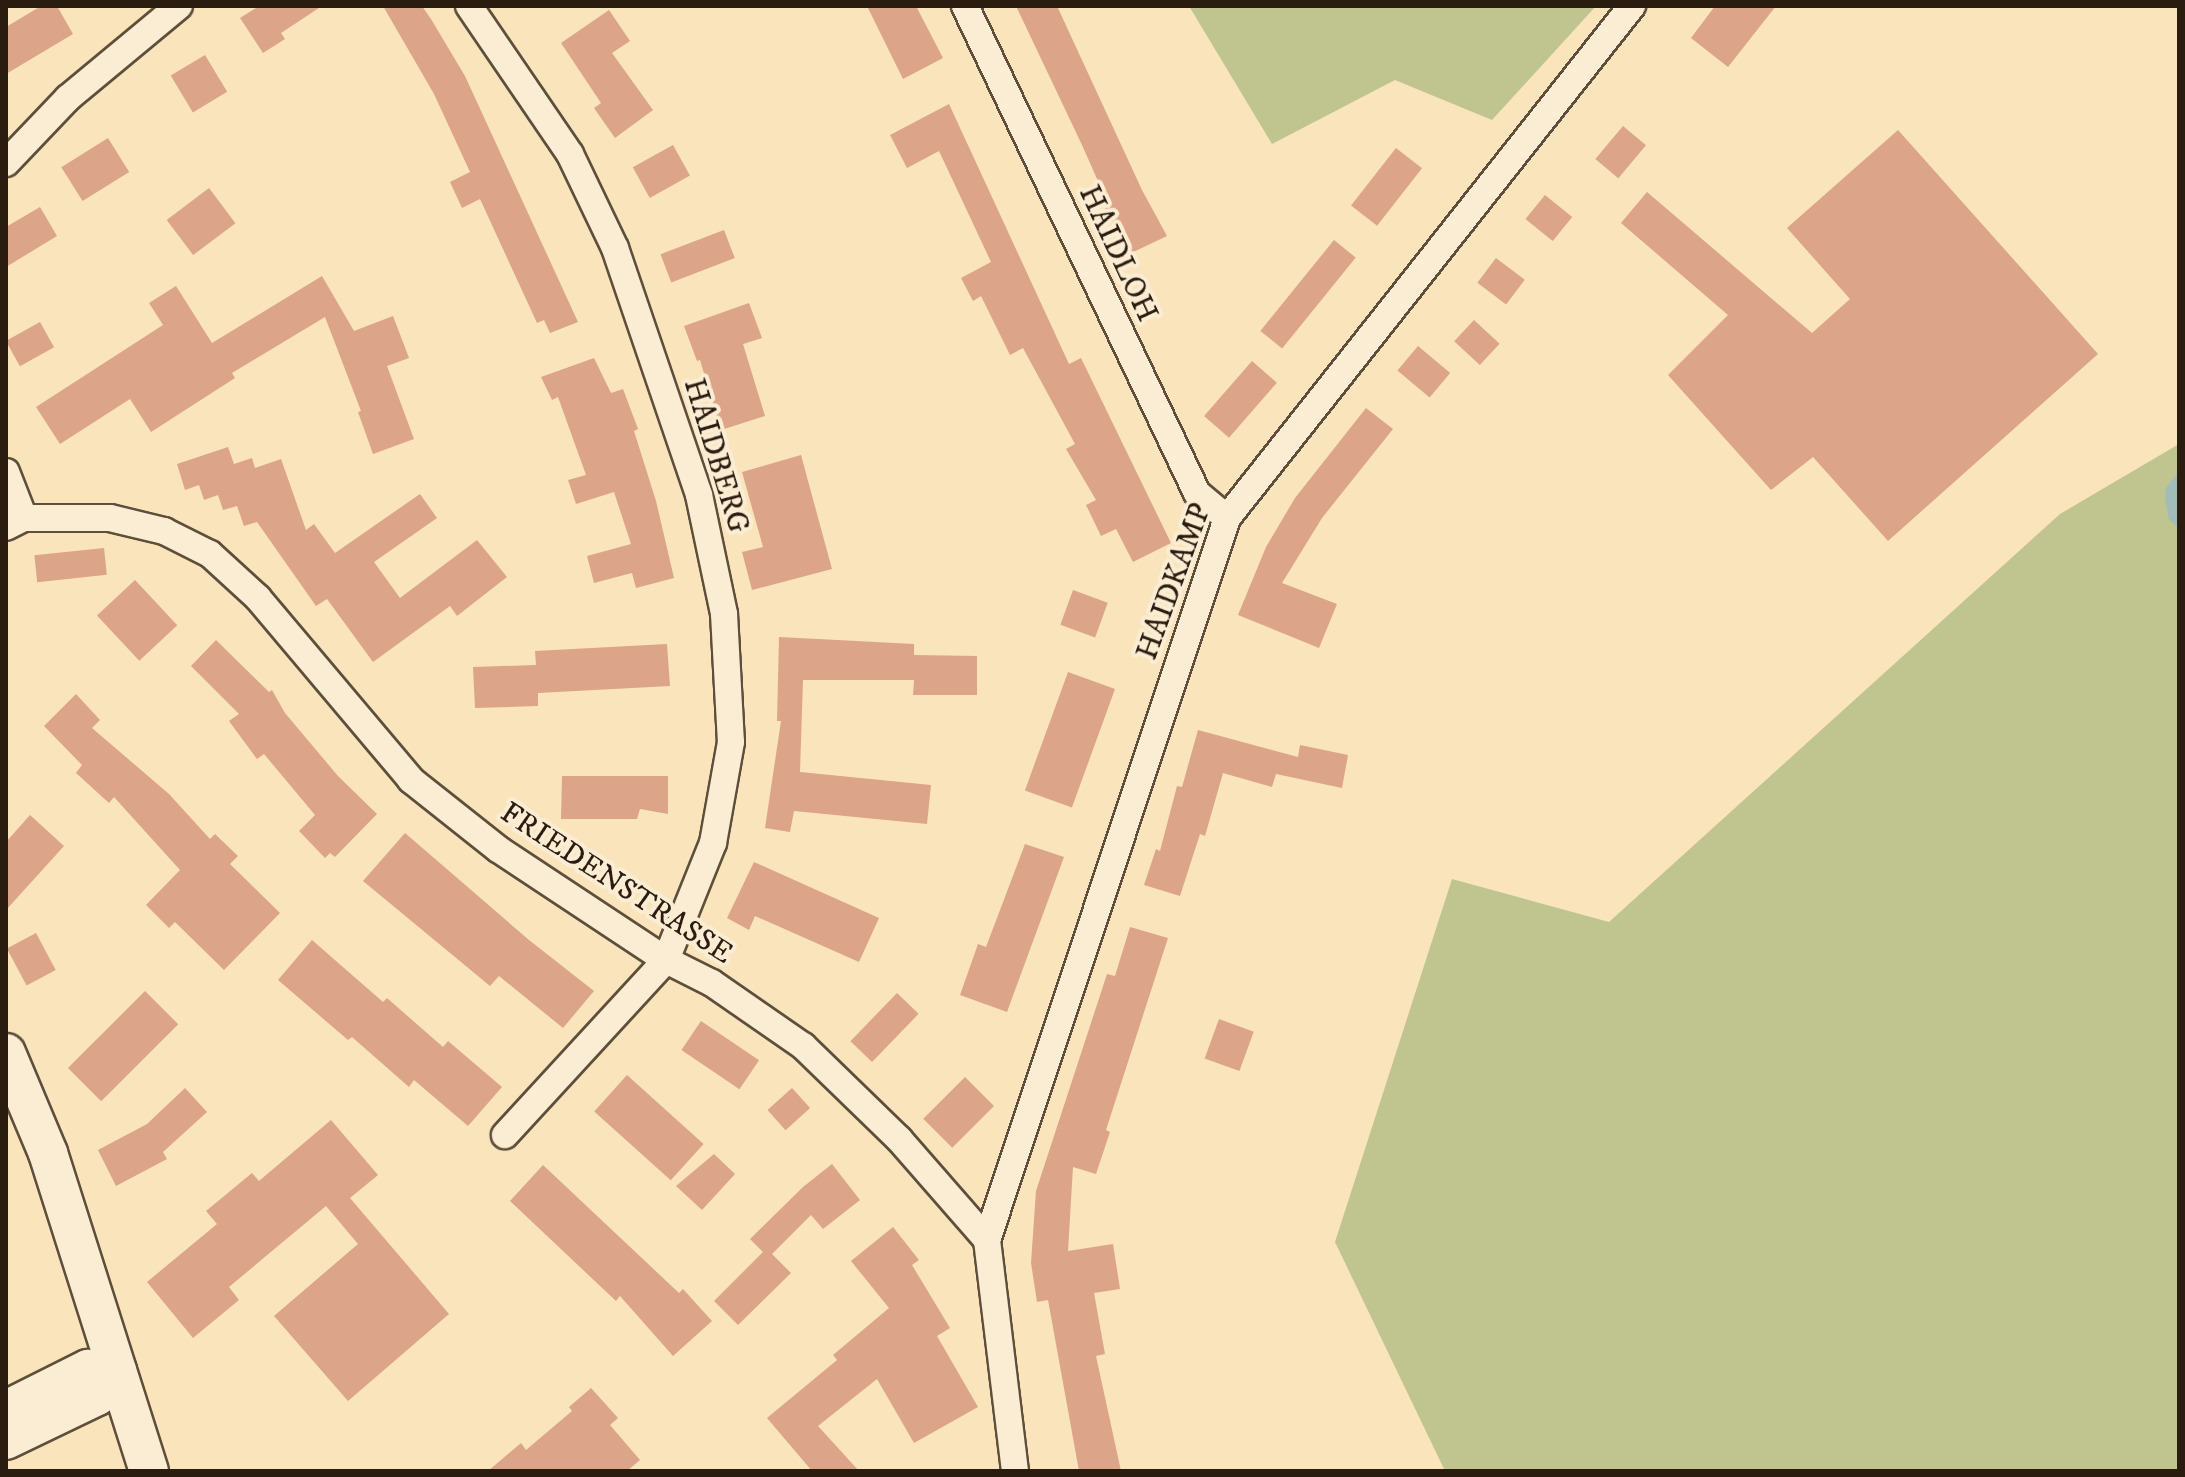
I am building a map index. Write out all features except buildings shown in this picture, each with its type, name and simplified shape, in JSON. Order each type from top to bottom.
[{"type":"main road","points":[[6,1053],[48,1153],[149,1471]]},
{"type":"main road","points":[[6,1410],[88,1369],[117,1371]]},
{"type":"main road","points":[[6,1440],[97,1396],[117,1371]]},
{"type":"street","points":[[6,163],[68,98],[179,6]]},
{"type":"street","name":"HAIDBERG","points":[[469,6],[570,154],[615,248],[699,495],[724,614],[731,742],[713,843],[666,960]]},
{"type":"street","name":"HAIDLOH","points":[[965,6],[1197,493],[1227,518]]},
{"type":"street","name":"HAIDKAMP","points":[[987,1240],[1227,518],[1632,6]]},
{"type":"street","points":[[6,472],[15,523]]},
{"type":"street","name":"FRIEDENSTRASSE","points":[[15,523],[110,518],[164,531],[210,554],[258,598],[411,780],[498,849],[666,960],[712,983],[803,1046],[899,1139],[987,1240]]},
{"type":"street","points":[[505,1135],[666,960]]},
{"type":"street","points":[[987,1240],[1015,1471]]},
{"type":"green space","points":[[1189,6],[1596,6],[1492,120],[1395,80],[1272,144]]},
{"type":"green space","points":[[2179,444],[2179,1471],[1445,1471],[1335,1242],[1452,879],[1609,922],[2060,514]]},
{"type":"water","points":[[2179,471],[2179,528],[2169,520],[2165,498],[2166,488]]}]
